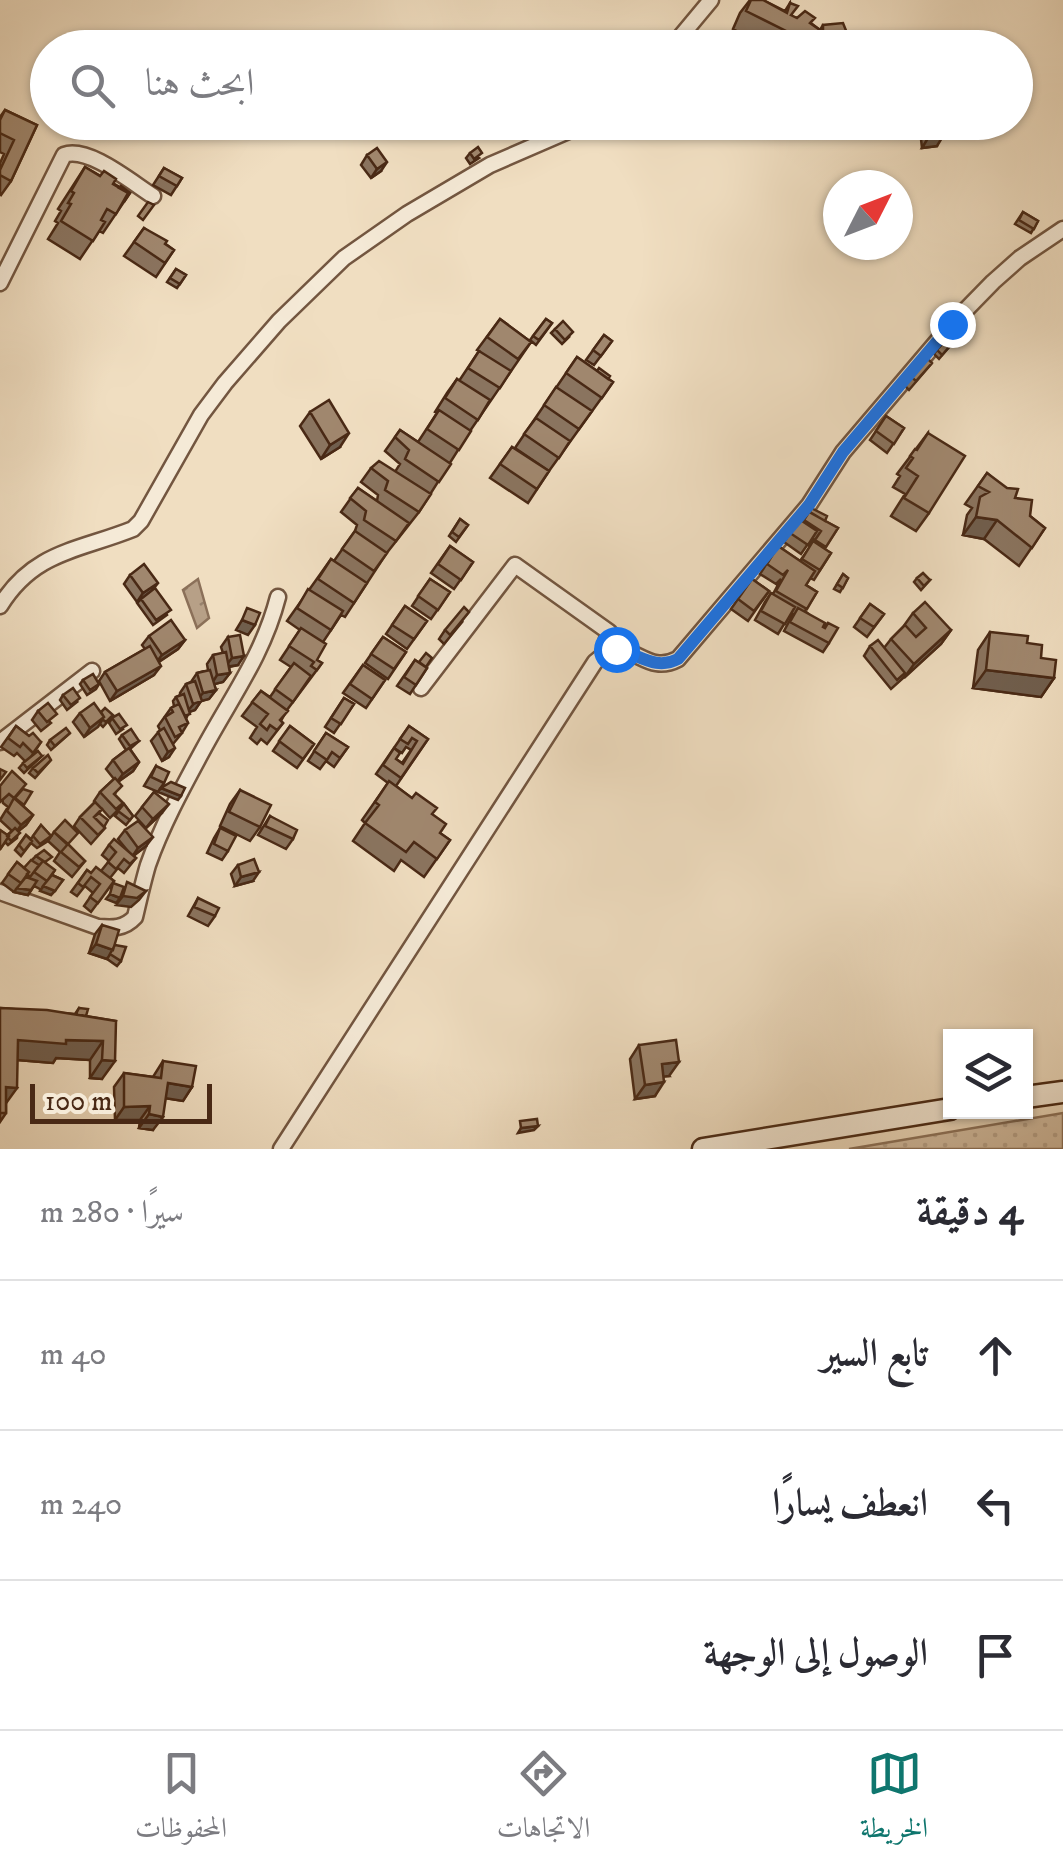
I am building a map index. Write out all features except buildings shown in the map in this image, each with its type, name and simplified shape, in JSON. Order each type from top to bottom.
[{"type":"main road","points":[[1033,1097],[1063,1092]]},
{"type":"main road","points":[[704,1149],[943,1110]]},
{"type":"street","points":[[686,30],[711,0]]},
{"type":"street","points":[[0,606],[23,575],[42,563],[142,521],[201,416],[225,382],[279,320],[344,258],[407,214],[490,165],[548,140]]},
{"type":"street","points":[[0,283],[68,152],[101,163],[153,196]]},
{"type":"street","points":[[281,1149],[594,662],[616,649],[658,664],[678,659],[809,505],[843,452],[952,324],[1020,258],[1063,229]]},
{"type":"street","points":[[421,688],[515,564],[610,632],[604,654]]},
{"type":"street","points":[[0,892],[98,927],[120,926],[135,917],[148,866],[161,835],[203,750],[254,663],[271,626],[278,598]]},
{"type":"street","points":[[0,742],[92,671]]},
{"type":"shaded area","points":[[1063,1113],[1063,1149],[849,1149],[1033,1119]]},
{"type":"water","points":[[198,579],[209,618],[197,628],[183,590]]},
{"type":"route","points":[[616,649],[658,664],[678,659],[809,505],[843,452],[952,324]]}]
